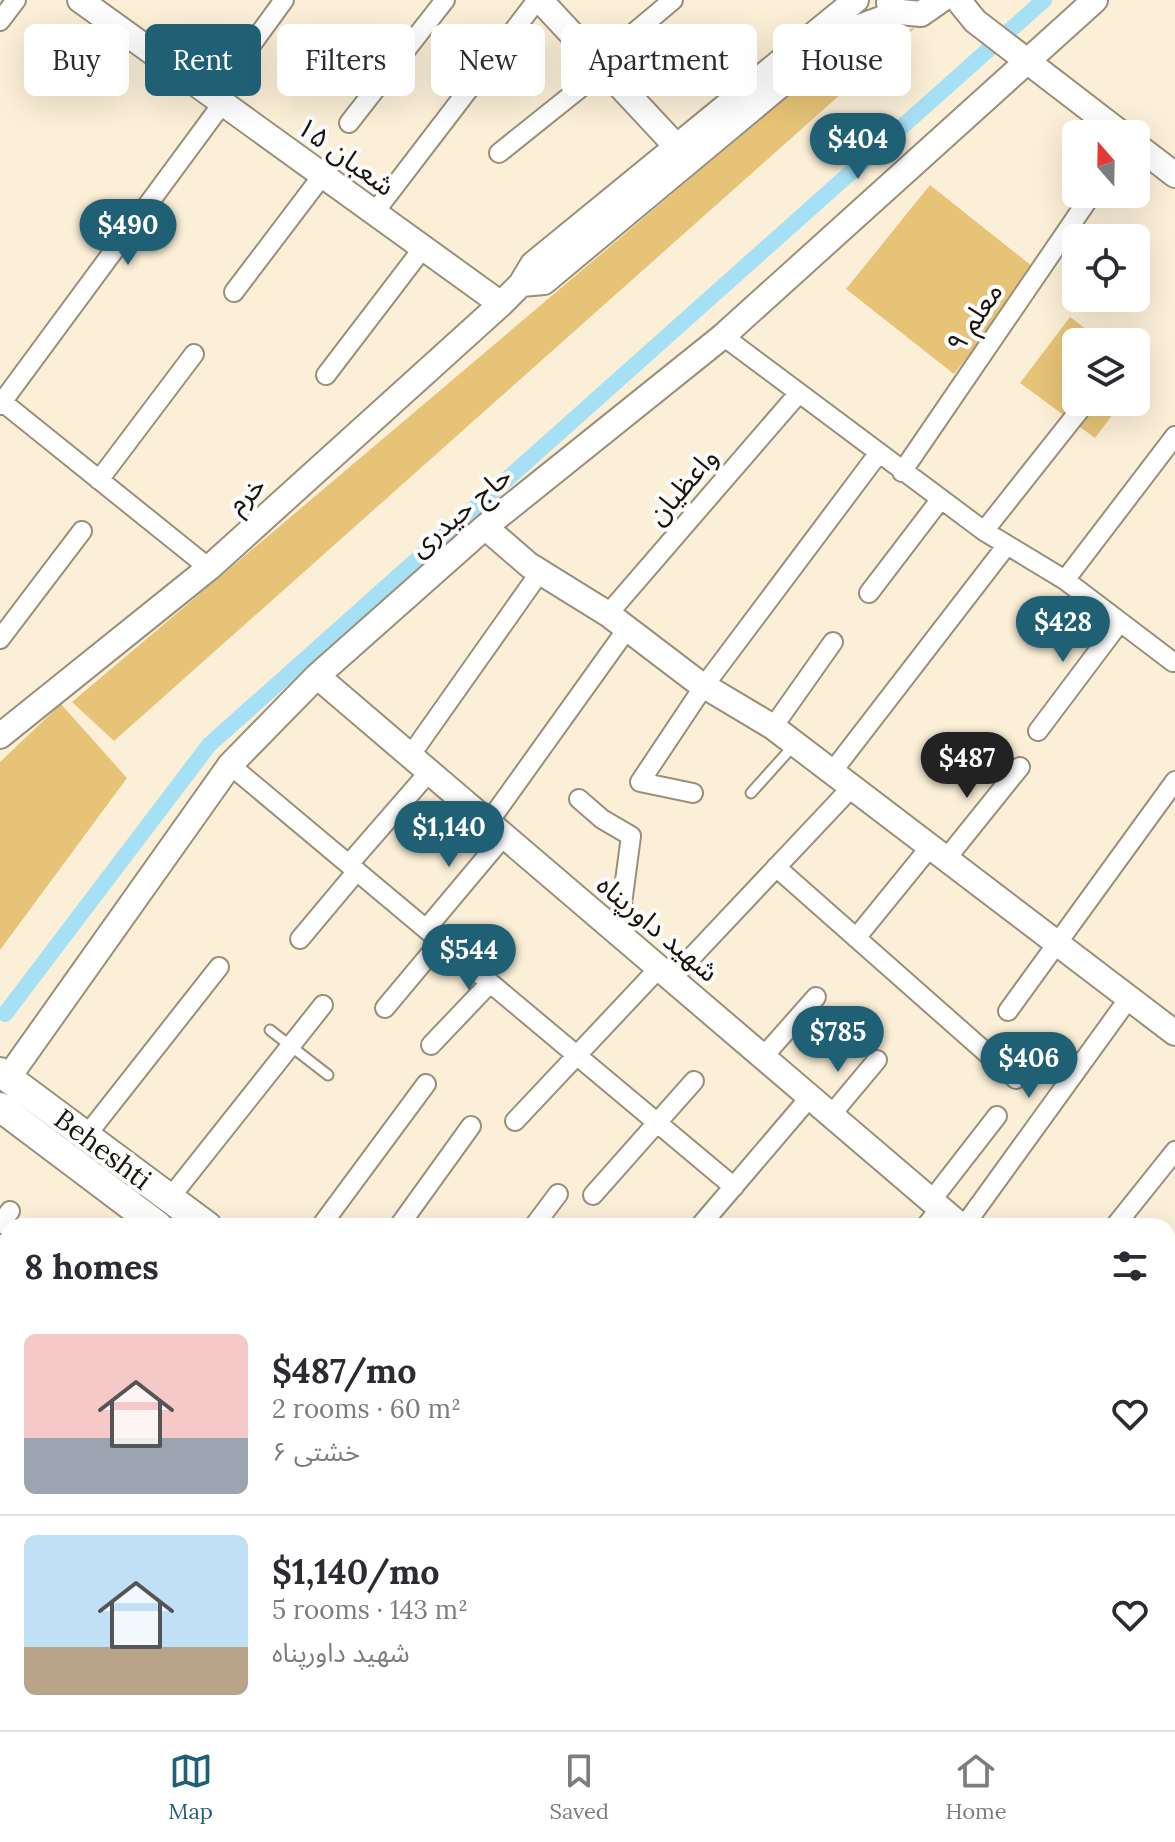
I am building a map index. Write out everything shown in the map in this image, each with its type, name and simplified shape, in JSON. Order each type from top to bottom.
[{"type":"main road","name":"Beheshti","points":[[4,1075],[196,1218]]},
{"type":"main road","name":"Beheshti","points":[[0,1107],[144,1218]]},
{"type":"street","points":[[0,21],[16,0]]},
{"type":"street","name":"۱۵ شعبان","points":[[80,0],[501,304]]},
{"type":"street","points":[[261,32],[284,0]]},
{"type":"street","points":[[349,123],[445,0]]},
{"type":"street","points":[[374,213],[538,0],[561,24]]},
{"type":"street","points":[[647,24],[673,0]]},
{"type":"street","name":"خرم","points":[[838,24],[856,0]]},
{"type":"street","points":[[902,9],[941,0]]},
{"type":"street","points":[[958,0],[975,21],[1104,120]]},
{"type":"street","name":"حاج حیدری","points":[[4,1075],[230,765],[317,676],[485,527],[723,336],[1095,0]]},
{"type":"street","points":[[902,9],[975,21]]},
{"type":"street","name":"خرم","points":[[845,24],[902,9]]},
{"type":"street","name":"خرم","points":[[0,736],[209,568],[501,304],[521,284],[533,264],[676,146],[773,74]]},
{"type":"street","name":"خرم","points":[[521,284],[544,282],[773,82]]},
{"type":"street","points":[[499,153],[566,96]]},
{"type":"street","points":[[629,96],[676,146]]},
{"type":"street","points":[[209,568],[1,402],[222,104]]},
{"type":"street","points":[[1150,156],[1175,175]]},
{"type":"street","points":[[234,292],[322,176]]},
{"type":"street","name":"معلم ۹","points":[[902,472],[1082,208]]},
{"type":"street","points":[[326,375],[423,248]]},
{"type":"street","points":[[723,336],[940,500],[1065,580],[1174,662]]},
{"type":"street","points":[[99,480],[194,354]]},
{"type":"street","name":"واعظیان","points":[[385,1008],[433,935],[618,621],[798,394]]},
{"type":"street","points":[[984,531],[1075,416]]},
{"type":"street","points":[[1065,580],[1175,436]]},
{"type":"street","points":[[693,793],[640,782],[704,686],[878,454]]},
{"type":"street","points":[[869,593],[940,500]]},
{"type":"street","points":[[485,527],[540,572],[618,621],[704,686],[773,727],[1175,1033]]},
{"type":"street","points":[[0,639],[82,531]]},
{"type":"street","points":[[515,1121],[577,1055],[776,867],[842,780],[1007,545]]},
{"type":"street","points":[[410,756],[540,572]]},
{"type":"street","points":[[1038,731],[1120,622]]},
{"type":"street","points":[[773,727],[833,642]]},
{"type":"street","name":"شهید داورپناه","points":[[317,676],[831,1115],[933,1212]]},
{"type":"street","points":[[230,765],[734,1187]]},
{"type":"street","points":[[856,938],[1020,767]]},
{"type":"street","points":[[300,939],[429,772]]},
{"type":"street","points":[[1008,1011],[1055,942],[1172,791]]},
{"type":"street","points":[[579,799],[602,819],[631,836],[618,934]]},
{"type":"street","points":[[776,867],[1016,1079]]},
{"type":"street","points":[[86,1136],[219,967]]},
{"type":"street","points":[[431,1045],[490,983]]},
{"type":"street","points":[[763,1057],[816,997]]},
{"type":"street","points":[[969,1218],[1129,998]]},
{"type":"street","points":[[169,1199],[323,1005]]},
{"type":"street","points":[[831,1115],[877,1060]]},
{"type":"street","points":[[593,1195],[694,1081]]},
{"type":"street","points":[[327,1218],[426,1084]]},
{"type":"street","points":[[707,1218],[810,1097]]},
{"type":"street","points":[[933,1212],[997,1116]]},
{"type":"street","points":[[405,1218],[471,1126]]},
{"type":"street","points":[[1121,1218],[1175,1151]]},
{"type":"street","points":[[540,1218],[558,1194]]},
{"type":"lane","points":[[751,793],[795,744]]},
{"type":"lane","points":[[270,1030],[328,1075]]},
{"type":"shaded area","points":[[788,96],[839,96],[114,741],[72,702]]},
{"type":"shaded area","points":[[930,185],[1037,270],[954,374],[846,289]]},
{"type":"shaded area","points":[[1070,317],[1085,328],[1062,328],[1062,414],[1020,383]]},
{"type":"shaded area","points":[[1065,416],[1112,416],[1095,438]]},
{"type":"shaded area","points":[[61,704],[127,778],[0,950],[0,762]]},
{"type":"waterway","points":[[5,1014],[209,745],[1044,0]]}]
